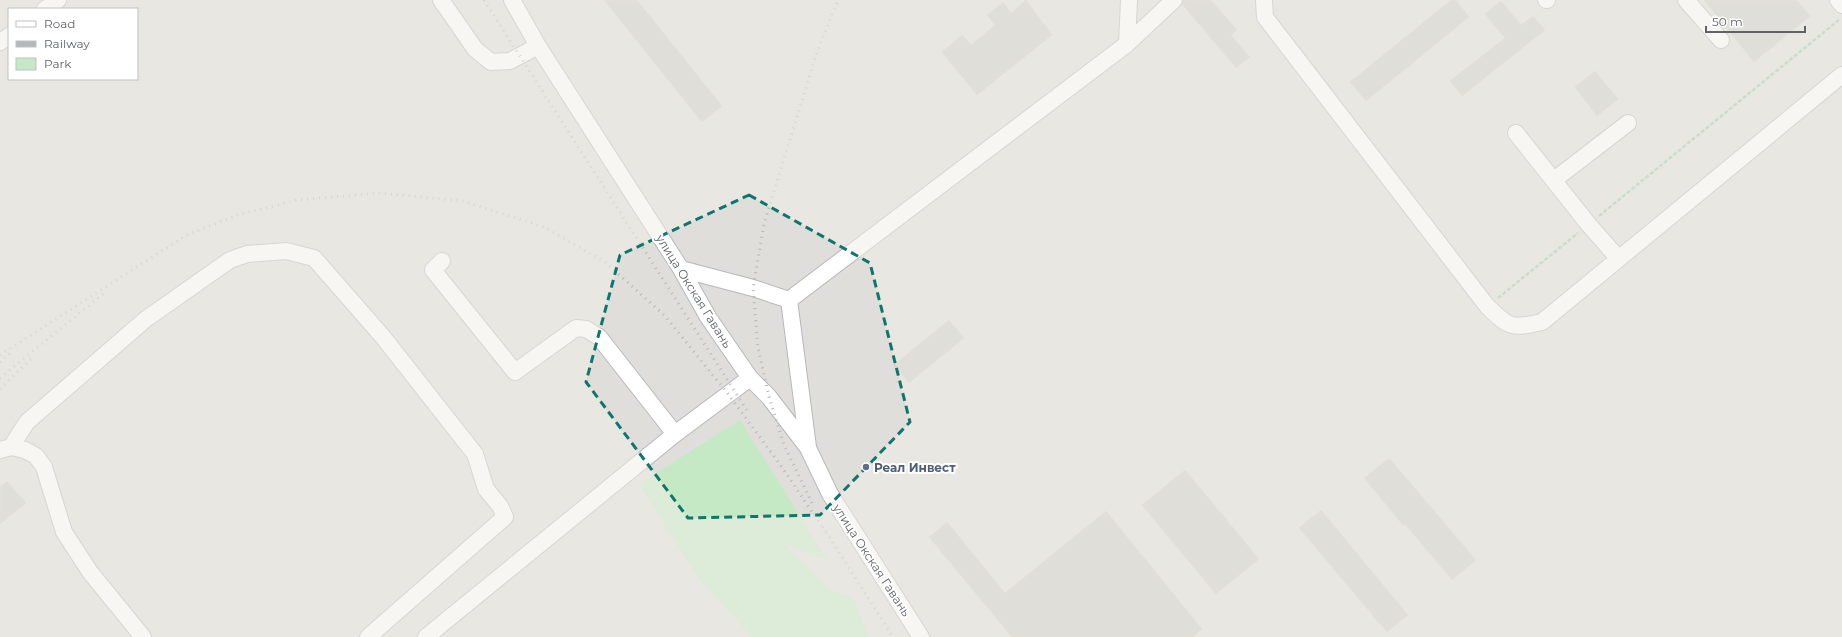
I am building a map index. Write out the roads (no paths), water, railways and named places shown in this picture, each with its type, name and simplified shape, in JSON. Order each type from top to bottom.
[{"type":"street","points":[[46,8],[58,0]]},
{"type":"street","points":[[441,0],[475,49],[491,62],[510,61],[538,46]]},
{"type":"street","name":"улица Окская Гавань","points":[[512,0],[538,46],[681,269],[708,317],[750,378],[769,397],[808,448],[830,494],[921,637]]},
{"type":"street","points":[[1128,44],[1129,0]]},
{"type":"street","points":[[789,300],[1128,44],[1174,0]]},
{"type":"street","points":[[1264,0],[1265,17],[1487,306],[1503,322],[1520,327],[1542,322],[1842,75]]},
{"type":"street","points":[[1686,0],[1721,40]]},
{"type":"street","points":[[1838,0],[1842,5]]},
{"type":"street","points":[[1554,180],[1628,123]]},
{"type":"street","points":[[1516,133],[1589,225],[1619,259]]},
{"type":"street","points":[[6,449],[27,422],[128,334],[146,319],[230,260],[247,254],[286,251],[314,258],[383,337],[475,454],[486,489],[500,506],[505,517],[368,637]]},
{"type":"street","points":[[442,261],[433,270],[515,372],[576,328],[586,329],[600,337],[675,434]]},
{"type":"street","points":[[681,269],[753,288],[789,300]]},
{"type":"street","points":[[789,300],[808,448]]},
{"type":"street","points":[[426,637],[675,434],[750,378]]},
{"type":"street","points":[[6,449],[25,450],[36,456],[44,467],[64,532],[90,572],[143,637]]},
{"type":"railway","points":[[484,0],[748,412]]},
{"type":"railway","points":[[812,503],[784,445],[769,397],[758,348],[753,288],[764,224],[816,55],[838,0]]},
{"type":"railway","points":[[0,355],[185,236],[237,215],[298,200],[380,193],[462,201],[544,227],[605,262],[665,316],[728,394],[779,463],[825,531]]},
{"type":"railway","points":[[0,378],[103,294]]},
{"type":"railway","points":[[0,362],[12,352]]},
{"type":"railway","points":[[0,389],[33,357]]},
{"type":"railway","points":[[823,527],[893,637]]},
{"type":"place","name":"Реал Инвест","points":[[866,467]]}]
